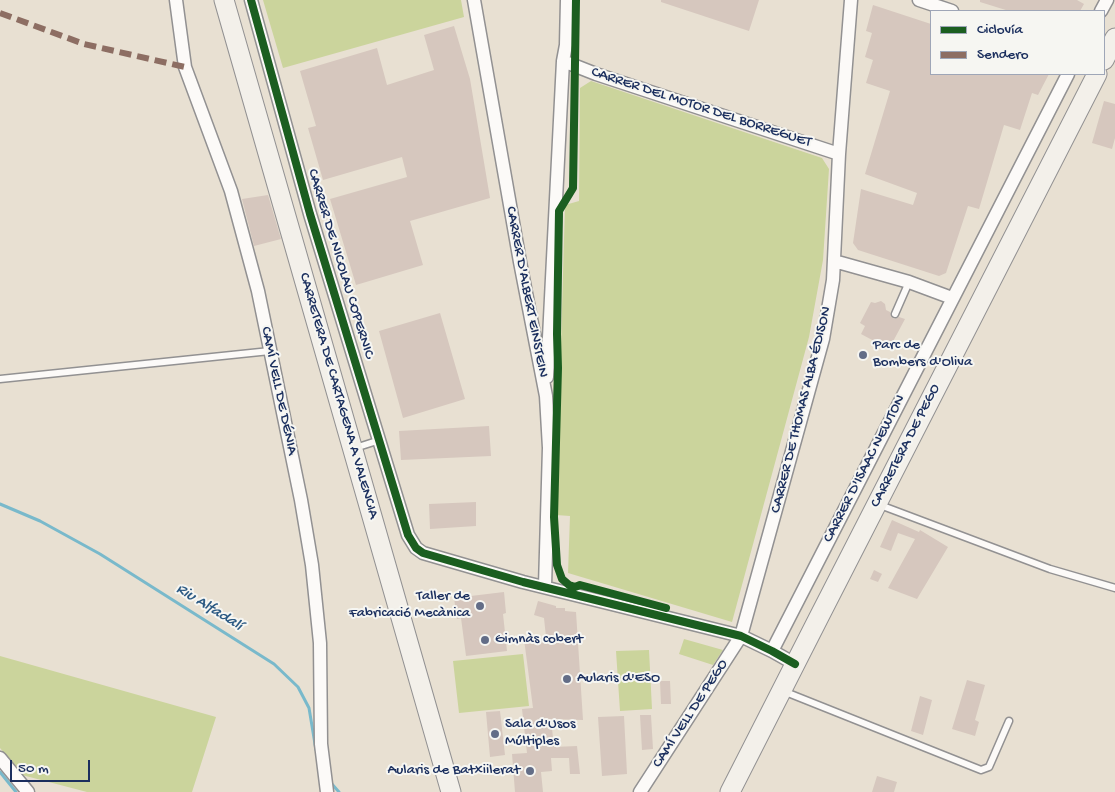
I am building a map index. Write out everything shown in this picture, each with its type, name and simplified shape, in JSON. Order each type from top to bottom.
[{"type":"main road","name":"CARRETERA DE CARTAGENA A VALENCIA","points":[[224,0],[451,792]]},
{"type":"main road","points":[[1105,58],[1115,38]]},
{"type":"main road","name":"CARRETERA DE PEGO","points":[[730,792],[1096,75]]},
{"type":"street","name":"CAMÍ VELL DE DÉNIA","points":[[176,0],[185,67],[231,191],[258,291],[301,500],[312,565],[320,643],[321,744],[327,792]]},
{"type":"street","name":"CARRER DE NICOLAU COPERNIC","points":[[251,0],[310,214],[408,535],[416,548],[423,553],[523,582],[545,586]]},
{"type":"street","name":"CARRER D'ALBERT EINSTEIN","points":[[474,0],[520,262],[546,396],[549,448],[545,586]]},
{"type":"street","points":[[546,396],[567,0]]},
{"type":"street","name":"CARRER DE THOMAS ALBA ÉDISON","points":[[741,636],[823,339],[834,280],[839,154],[851,0]]},
{"type":"street","points":[[919,0],[949,10]]},
{"type":"street","name":"CARRER DEL MOTOR DEL BORREGUET","points":[[563,61],[596,74],[839,154]]},
{"type":"street","name":"CARRER D'ISAAC NEWTON","points":[[772,651],[1067,75]]},
{"type":"street","points":[[834,261],[910,282],[952,298]]},
{"type":"street","points":[[545,586],[741,636],[795,664]]},
{"type":"street","name":"CAMÍ VELL DE PEGO","points":[[640,792],[741,636]]},
{"type":"street","points":[[0,758],[28,792]]},
{"type":"lane","points":[[895,314],[910,282]]},
{"type":"lane","points":[[0,379],[270,351]]},
{"type":"lane","points":[[353,448],[380,440]]},
{"type":"lane","points":[[876,504],[1050,569],[1115,588]]},
{"type":"lane","points":[[782,691],[981,770],[988,767],[1009,721]]},
{"type":"green space","points":[[263,0],[461,0],[464,17],[283,68]]},
{"type":"green space","points":[[591,81],[822,158],[829,169],[823,260],[809,337],[732,622],[568,573],[570,516],[556,515],[565,205],[579,201],[580,88]]},
{"type":"green space","points":[[684,639],[723,650],[713,665],[679,654]]},
{"type":"green space","points":[[649,650],[652,709],[620,711],[616,651]]},
{"type":"green space","points":[[523,654],[529,706],[459,713],[453,661]]},
{"type":"green space","points":[[0,656],[216,717],[192,792],[87,792],[22,775],[0,748]]},
{"type":"building","points":[[661,0],[759,0],[749,31],[661,2]]},
{"type":"building","points":[[980,0],[1077,0],[1084,4],[1081,10],[1006,10],[980,2]]},
{"type":"building","points":[[873,5],[930,24],[930,75],[1048,75],[1038,95],[1032,93],[1020,130],[1004,125],[979,209],[968,206],[946,273],[939,276],[858,250],[853,243],[861,189],[913,205],[917,193],[865,174],[890,91],[866,83],[873,60],[865,57],[872,33],[866,31]]},
{"type":"building","points":[[454,26],[470,79],[490,198],[410,221],[423,265],[356,285],[330,199],[407,177],[402,157],[323,180],[308,128],[316,126],[300,71],[377,48],[387,85],[434,70],[424,35]]},
{"type":"building","points":[[1104,101],[1115,104],[1115,138],[1112,149],[1092,143]]},
{"type":"building","points":[[268,195],[281,239],[254,246],[242,199]]},
{"type":"building","points":[[881,301],[885,304],[886,310],[890,312],[891,317],[905,319],[889,349],[861,334],[865,326],[860,323],[871,302]]},
{"type":"building","points":[[440,313],[465,399],[403,418],[379,331]]},
{"type":"building","points":[[489,426],[491,456],[401,460],[399,431]]},
{"type":"building","points":[[476,502],[476,526],[430,529],[429,504]]},
{"type":"building","points":[[892,520],[919,532],[920,530],[948,547],[917,599],[888,588],[915,539],[898,533],[891,551],[880,547]]},
{"type":"building","points":[[874,570],[882,574],[878,582],[870,579]]},
{"type":"building","points":[[504,592],[506,613],[503,614],[507,651],[466,656],[461,618],[457,619],[454,598]]},
{"type":"building","points":[[538,601],[556,606],[556,608],[565,608],[565,611],[576,612],[583,720],[551,719],[554,747],[577,746],[580,774],[570,774],[569,758],[551,758],[552,771],[541,772],[543,792],[515,792],[512,754],[527,753],[522,709],[533,708],[524,639],[546,637],[544,618],[534,615]]},
{"type":"building","points":[[967,680],[985,685],[975,720],[979,722],[975,736],[952,729]]},
{"type":"building","points":[[660,681],[670,681],[671,704],[661,704]]},
{"type":"building","points":[[920,696],[932,700],[923,735],[911,731]]},
{"type":"building","name":"Sala d'Usos Múltiples","points":[[500,711],[505,755],[490,757],[486,712]]},
{"type":"building","points":[[640,715],[651,715],[653,749],[642,750]]},
{"type":"building","points":[[624,716],[627,774],[602,776],[598,717]]},
{"type":"building","points":[[877,776],[897,782],[894,792],[872,792]]},
{"type":"waterway","name":"Riu Alfadalí","points":[[0,504],[40,521],[100,554],[274,664],[298,687],[309,708],[316,750]]},
{"type":"waterway","points":[[0,772],[16,792]]},
{"type":"waterway","name":"Riu Alfadalí","points":[[331,783],[339,792]]},
{"type":"marked path","points":[[0,13],[84,44],[185,67]]},
{"type":"cycle path","points":[[251,0],[310,214],[408,535],[416,548],[423,553],[523,582],[741,636],[795,664]]},
{"type":"cycle path","points":[[576,0],[573,188],[559,211],[558,368],[554,517],[557,565],[562,579],[569,585],[575,587],[580,585],[666,608]]},
{"type":"place","name":"Parc de Bombers d'Oliva","points":[[863,355]]},
{"type":"place","name":"Taller de Fabricació Mecànica","points":[[480,606]]},
{"type":"place","name":"Gimnàs cobert","points":[[485,640]]},
{"type":"place","name":"Aularis d'ESO","points":[[567,679]]},
{"type":"place","name":"Sala d'Usos Múltiples","points":[[495,734]]},
{"type":"place","name":"Aularis de Batxiilerat","points":[[530,771]]}]
